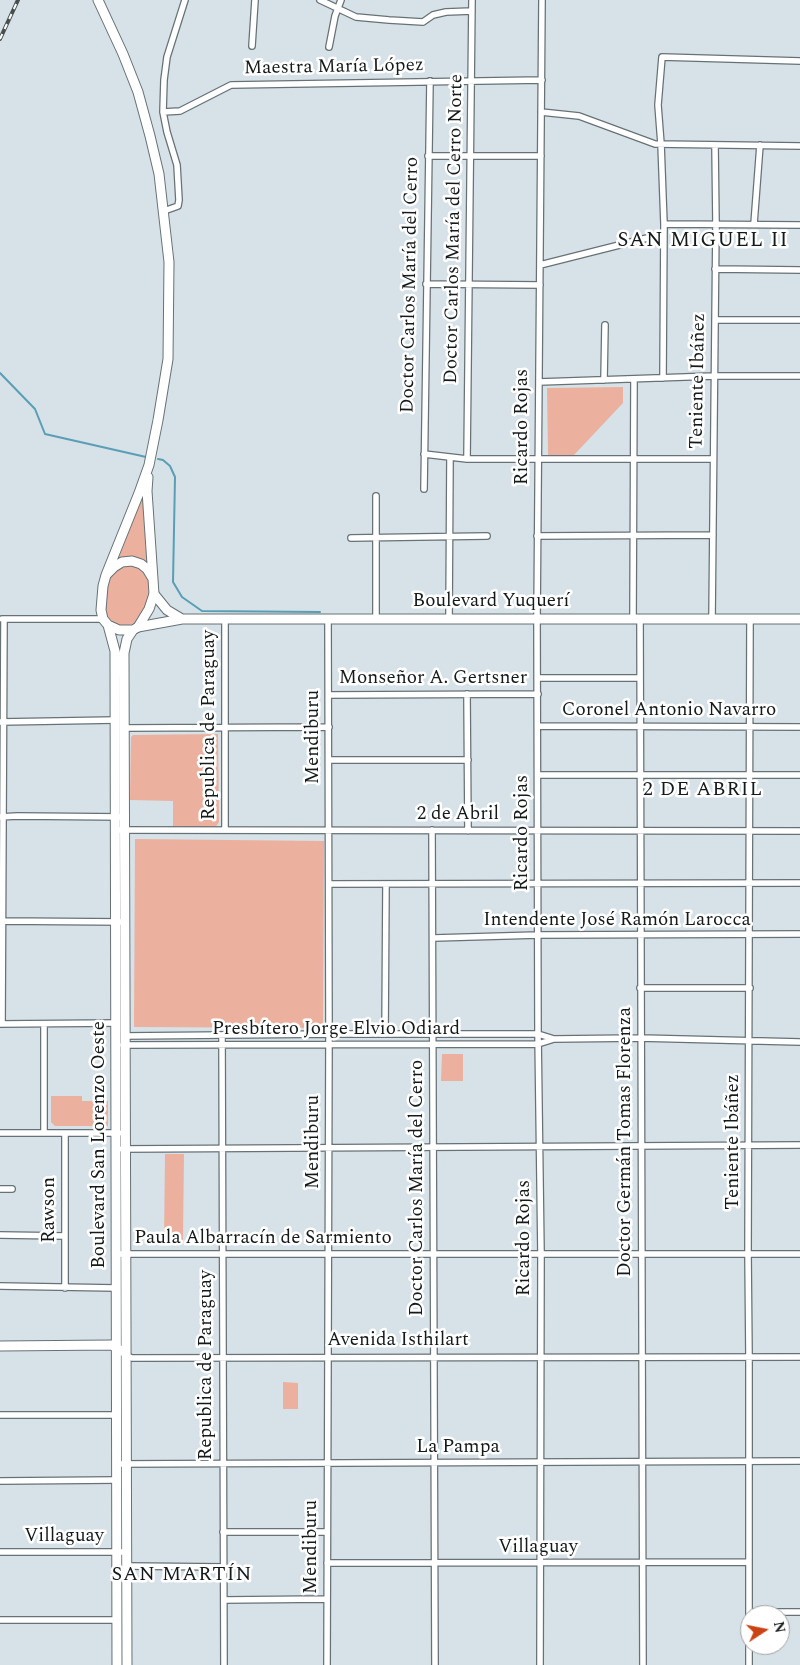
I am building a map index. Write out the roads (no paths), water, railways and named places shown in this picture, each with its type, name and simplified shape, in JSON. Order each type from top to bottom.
[{"type":"main road","points":[[98,0],[138,92],[157,164],[170,262],[168,359],[158,420],[148,465],[139,494],[106,575],[101,604],[106,622],[119,630],[135,628],[149,609],[154,594],[147,491],[148,465]]},
{"type":"main road","points":[[106,575],[122,562],[132,561],[141,564],[153,579]]},
{"type":"main road","points":[[154,594],[167,610],[182,619]]},
{"type":"main road","name":"Boulevard Yuquerí","points":[[135,628],[182,619],[800,618]]},
{"type":"main road","name":"Boulevard San Lorenzo Oeste","points":[[106,622],[115,651],[121,830],[121,1041],[126,1133],[127,1665]]},
{"type":"main road","name":"Boulevard San Lorenzo Oeste","points":[[120,816],[124,728],[124,653],[127,639],[135,628]]},
{"type":"main road","name":"Boulevard San Lorenzo Oeste","points":[[116,1665],[116,1133],[121,1041],[116,1023],[121,922]]},
{"type":"main road","points":[[0,1346],[112,1345],[127,1356]]},
{"type":"street","points":[[164,211],[178,206],[179,200],[177,165],[167,132],[164,112],[164,80],[167,57],[184,0]]},
{"type":"street","points":[[252,46],[256,0]]},
{"type":"street","points":[[320,0],[356,17],[423,22],[433,15],[472,11]]},
{"type":"street","points":[[329,48],[335,16],[341,0]]},
{"type":"street","name":"Doctor Carlos María del Cerro Norte","points":[[468,458],[472,0]]},
{"type":"street","name":"Ricardo Rojas","points":[[540,1665],[541,1254],[538,1044],[537,536],[542,0]]},
{"type":"street","points":[[663,378],[664,224],[658,105],[662,57],[800,61]]},
{"type":"street","name":"Maestra María López","points":[[164,112],[180,111],[231,85],[542,80]]},
{"type":"street","name":"Doctor Carlos María del Cerro","points":[[424,489],[430,81]]},
{"type":"street","points":[[541,112],[579,116],[655,144],[800,146]]},
{"type":"street","name":"Teniente Ibáñez","points":[[712,619],[716,224],[715,144]]},
{"type":"street","points":[[754,224],[760,145]]},
{"type":"street","points":[[428,156],[541,156]]},
{"type":"street","points":[[664,224],[800,225]]},
{"type":"street","points":[[540,265],[663,234]]},
{"type":"street","points":[[715,269],[800,270]]},
{"type":"street","points":[[426,284],[540,285]]},
{"type":"street","points":[[715,320],[800,320]]},
{"type":"street","points":[[604,325],[604,380]]},
{"type":"street","points":[[539,382],[714,376],[800,376]]},
{"type":"street","name":"Doctor Germán Tomas Florenza","points":[[634,379],[633,535],[640,678],[640,1254],[643,1665]]},
{"type":"street","points":[[424,454],[468,458],[713,459]]},
{"type":"street","points":[[449,619],[450,457]]},
{"type":"street","points":[[376,496],[376,618]]},
{"type":"street","points":[[537,536],[713,534]]},
{"type":"street","points":[[352,538],[487,536]]},
{"type":"street","points":[[106,622],[2,619],[1,1024],[116,1023]]},
{"type":"street","name":"Republica de Paraguay","points":[[225,619],[225,830]]},
{"type":"street","name":"Mendiburu","points":[[327,1665],[329,1148],[328,619]]},
{"type":"street","name":"Teniente Ibáñez","points":[[749,1605],[750,619]]},
{"type":"street","points":[[538,678],[640,678]]},
{"type":"street","points":[[468,694],[468,831]]},
{"type":"street","name":"Monseñor A. Gertsner","points":[[329,695],[538,694]]},
{"type":"street","points":[[2,722],[116,720]]},
{"type":"street","name":"Coronel Antonio Navarro","points":[[538,726],[800,727]]},
{"type":"street","points":[[124,728],[329,728]]},
{"type":"street","points":[[329,760],[468,760]]},
{"type":"street","points":[[538,776],[800,775]]},
{"type":"street","points":[[1,817],[120,816]]},
{"type":"street","name":"2 de Abril","points":[[121,830],[800,831]]},
{"type":"street","name":"Doctor Carlos María del Cerro","points":[[432,830],[434,938],[435,1665]]},
{"type":"street","points":[[329,884],[800,884]]},
{"type":"street","points":[[385,1034],[386,884]]},
{"type":"street","points":[[1,921],[121,922]]},
{"type":"street","name":"Intendente José Ramón Larocca","points":[[434,938],[538,935],[800,934]]},
{"type":"street","points":[[640,988],[750,988]]},
{"type":"street","points":[[44,1024],[44,1133]]},
{"type":"street","name":"Presbítero Jorge Elvio Odiard","points":[[121,1041],[222,1036],[329,1034],[538,1034],[554,1039]]},
{"type":"street","name":"Republica de Paraguay","points":[[222,1036],[224,1665]]},
{"type":"street","name":"Presbítero Jorge Elvio Odiard","points":[[121,1041],[222,1045],[538,1044],[554,1039],[640,1038],[800,1042]]},
{"type":"street","points":[[0,1133],[126,1133]]},
{"type":"street","name":"Rawson","points":[[65,1133],[65,1288]]},
{"type":"street","points":[[116,1149],[800,1145]]},
{"type":"street","points":[[0,1189],[12,1189]]},
{"type":"street","points":[[0,1235],[65,1236]]},
{"type":"street","name":"Paula Albarracín de Sarmiento","points":[[116,1254],[800,1254]]},
{"type":"street","points":[[0,1286],[116,1288]]},
{"type":"street","name":"Avenida Isthilart","points":[[127,1356],[132,1358],[800,1357]]},
{"type":"street","points":[[0,1415],[116,1415]]},
{"type":"street","name":"La Pampa","points":[[116,1464],[800,1461]]},
{"type":"street","points":[[0,1481],[116,1480]]},
{"type":"street","points":[[223,1532],[327,1532]]},
{"type":"street","name":"Villaguay","points":[[0,1552],[127,1552]]},
{"type":"street","name":"Villaguay","points":[[327,1563],[642,1564],[749,1562]]},
{"type":"street","points":[[127,1566],[223,1566]]},
{"type":"street","points":[[224,1600],[327,1599]]},
{"type":"street","points":[[0,1620],[116,1620]]},
{"type":"waterway","points":[[0,373],[35,409],[45,434],[146,457]]},
{"type":"waterway","points":[[158,459],[163,460],[170,466],[175,477],[173,582],[182,597],[202,611],[320,612]]},
{"type":"railway","points":[[0,39],[18,0]]},
{"type":"district","name":"SAN MIGUEL II","points":[[703,242]]},
{"type":"district","name":"2 DE ABRIL","points":[[703,791]]},
{"type":"district","name":"SAN MARTÍN","points":[[182,1576]]}]
